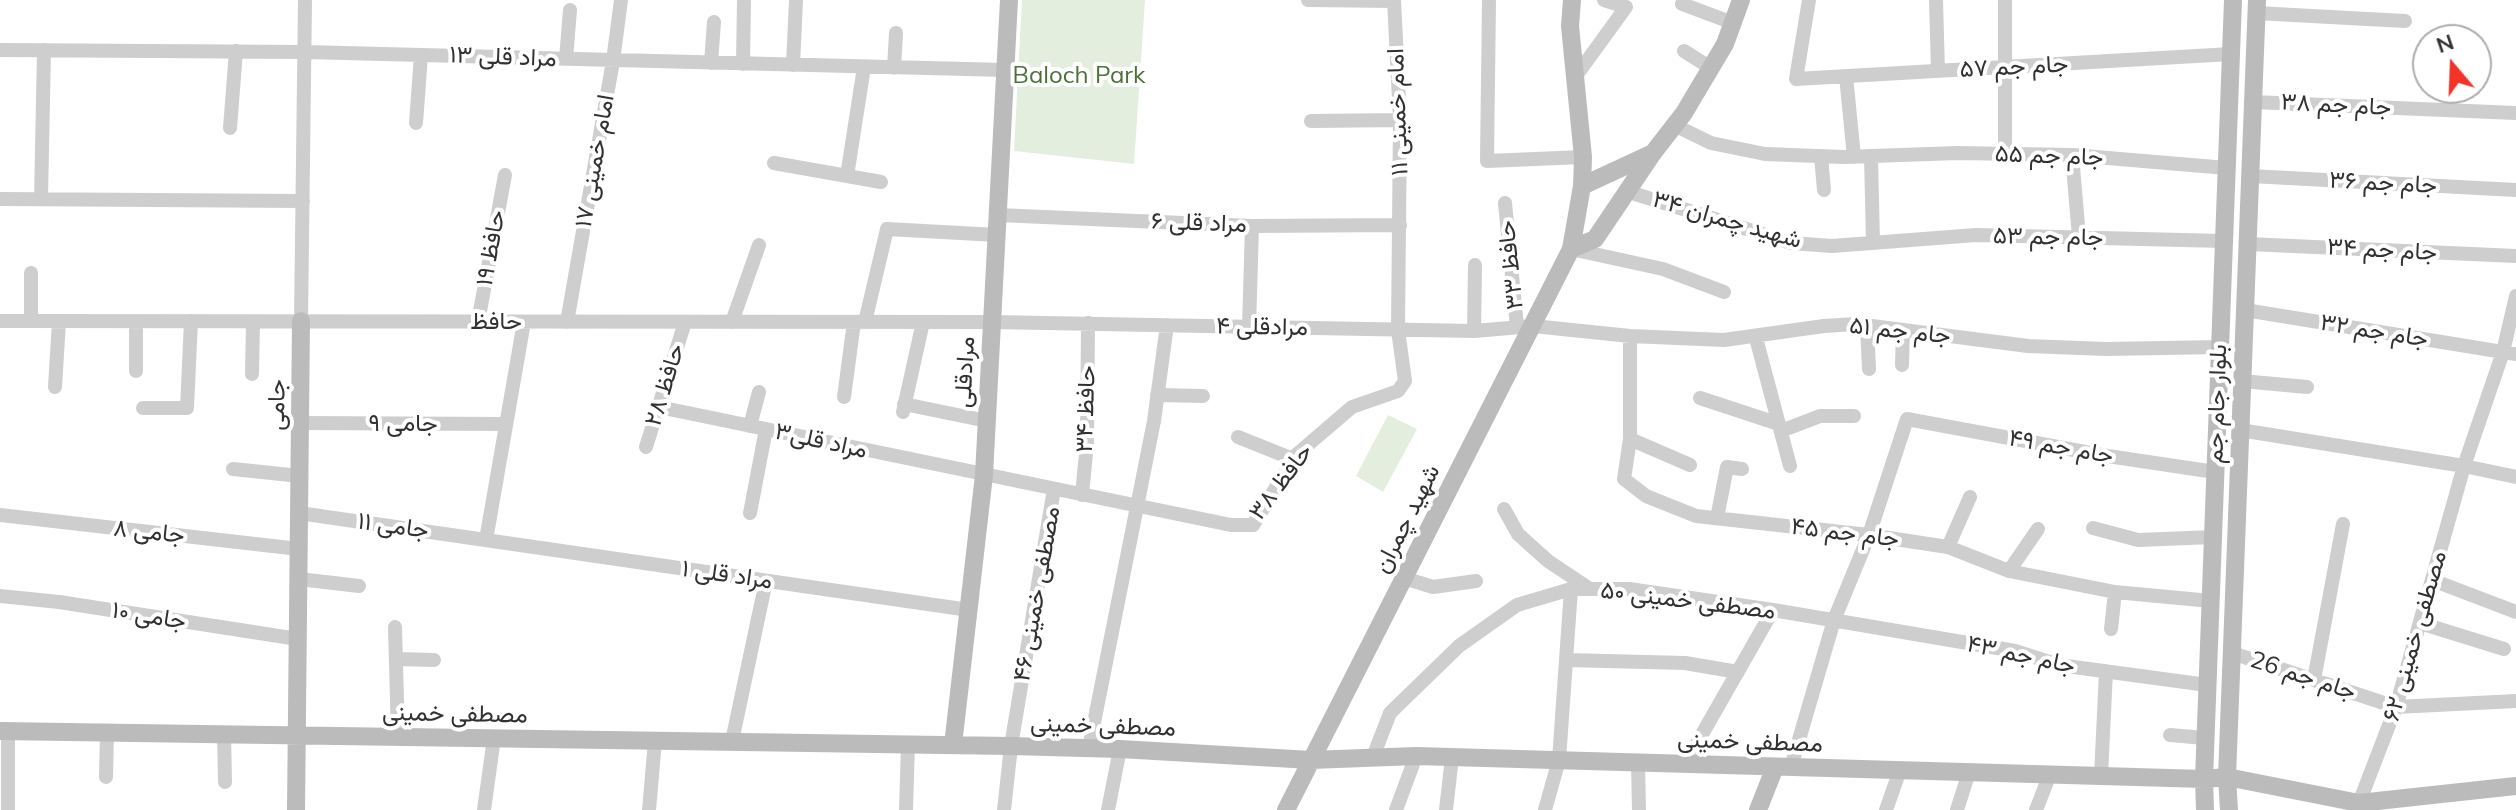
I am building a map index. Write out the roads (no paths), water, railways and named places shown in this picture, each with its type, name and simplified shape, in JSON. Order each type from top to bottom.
[{"type":"main road","name":"مرادقلی","points":[[953,745],[984,475],[1009,0]]},
{"type":"main road","name":"شهید چمران","points":[[1286,810],[1404,578],[1525,327],[1571,249],[1582,186],[1583,157],[1570,26],[1572,0]]},
{"type":"main road","points":[[1571,249],[1595,239],[1629,192],[1711,68],[1741,0]]},
{"type":"main road","name":"بلوار جام جم","points":[[2205,810],[2205,738],[2233,0]]},
{"type":"main road","name":"بلوار جام جم","points":[[2229,810],[2227,777],[2256,6]]},
{"type":"main road","points":[[1582,186],[1653,153]]},
{"type":"main road","name":"جامی","points":[[296,810],[301,321]]},
{"type":"main road","name":"مصطفی خمینی","points":[[4,731],[1011,746],[1311,760],[1416,756],[2204,779],[2227,777]]},
{"type":"main road","points":[[1758,810],[1783,767]]},
{"type":"main road","points":[[2227,777],[2359,803],[2516,786]]},
{"type":"street","name":"جامی","points":[[301,321],[305,0]]},
{"type":"street","name":"امام خمینی ۱۷","points":[[567,322],[621,0]]},
{"type":"street","points":[[743,64],[744,0]]},
{"type":"street","points":[[793,65],[796,0]]},
{"type":"street","points":[[1308,0],[1394,1]]},
{"type":"street","points":[[1489,0],[1487,161],[1583,157]]},
{"type":"street","points":[[1576,76],[1626,7],[1604,0]]},
{"type":"street","name":"جام جم ۵۷","points":[[1809,0],[1796,79],[2231,54]]},
{"type":"street","points":[[1936,0],[1938,71]]},
{"type":"street","points":[[2005,0],[2005,154]]},
{"type":"street","name":"امام خمینی ۱۱","points":[[1394,1],[1400,120],[1398,330]]},
{"type":"street","points":[[1682,4],[1733,23]]},
{"type":"street","points":[[2256,6],[2405,21]]},
{"type":"street","points":[[566,59],[570,10]]},
{"type":"street","points":[[711,63],[714,22]]},
{"type":"street","points":[[894,68],[896,33]]},
{"type":"street","name":"مراد قلی ۱۳","points":[[0,50],[305,52],[1005,70]]},
{"type":"street","points":[[41,199],[44,50]]},
{"type":"street","points":[[230,128],[236,51]]},
{"type":"street","points":[[1684,51],[1711,68]]},
{"type":"street","points":[[416,123],[421,55]]},
{"type":"street","points":[[847,176],[864,67]]},
{"type":"street","points":[[1846,76],[1854,157]]},
{"type":"street","name":"جام جم ۳۸","points":[[2253,102],[2516,113]]},
{"type":"street","points":[[1311,121],[1400,120]]},
{"type":"street","name":"جام جم ۵۵","points":[[1674,125],[1711,143],[1765,154],[1854,157],[2072,155],[2227,168]]},
{"type":"street","points":[[2072,155],[2079,237]]},
{"type":"street","points":[[1821,156],[1824,190]]},
{"type":"street","points":[[1871,156],[1873,243]]},
{"type":"street","points":[[774,163],[881,182]]},
{"type":"street","name":"حافظ ۱۹","points":[[478,322],[505,175]]},
{"type":"street","name":"جام جم ۳۶","points":[[2250,176],[2516,190]]},
{"type":"street","name":"شهید چمران ۳۴","points":[[1629,192],[1791,243],[1832,246],[1873,243]]},
{"type":"street","points":[[0,199],[303,201]]},
{"type":"street","name":"حافظ ۳۳","points":[[1505,203],[1525,327]]},
{"type":"street","name":"مراد قلی ۶","points":[[998,215],[1252,226],[1400,225]]},
{"type":"street","points":[[1249,327],[1252,226]]},
{"type":"street","points":[[844,397],[860,322],[887,229],[997,235]]},
{"type":"street","name":"جام جم ۵۳","points":[[1873,243],[1976,235],[2224,241]]},
{"type":"street","name":"جام جم ۳۴","points":[[2248,244],[2516,256]]},
{"type":"street","points":[[732,322],[759,245]]},
{"type":"street","points":[[1571,249],[1663,269],[1724,292]]},
{"type":"street","points":[[1474,331],[1475,265]]},
{"type":"street","points":[[31,273],[31,321]]},
{"type":"street","name":"مصطفی خمینی ۶۲","points":[[2359,803],[2396,707],[2464,466],[2510,353],[2516,296]]},
{"type":"street","name":"جام جم ۳۲","points":[[2245,310],[2510,353]]},
{"type":"street","name":"حافظ","points":[[0,321],[992,322]]},
{"type":"street","points":[[55,387],[59,321]]},
{"type":"street","points":[[136,321],[136,371]]},
{"type":"street","points":[[143,408],[187,408],[191,321]]},
{"type":"street","points":[[252,374],[253,322]]},
{"type":"street","points":[[486,540],[524,322]]},
{"type":"street","name":"حافظ ۲۸","points":[[646,447],[685,322]]},
{"type":"street","points":[[923,322],[904,408],[987,421]]},
{"type":"street","name":"مرادقلی ۴","points":[[992,322],[1474,331],[1525,327]]},
{"type":"street","name":"حافظ ۳۴","points":[[1082,495],[1087,443],[1088,323]]},
{"type":"street","points":[[1089,748],[1157,395],[1167,325]]},
{"type":"street","points":[[1867,325],[1869,369]]},
{"type":"street","name":"جام جم ۵۱","points":[[1525,327],[1724,340],[1756,338],[1824,326],[1867,325],[2028,346],[2106,349],[2220,347]]},
{"type":"street","name":"حافظ ۳۸","points":[[1231,525],[1253,525],[1293,459],[1352,407],[1398,391],[1405,381],[1398,330]]},
{"type":"street","points":[[1902,365],[1903,330]]},
{"type":"street","name":"جام جم ۴۵","points":[[1630,336],[1630,439],[1624,479],[1646,496],[1696,516],[1948,547],[2009,571],[2115,592],[2211,601]]},
{"type":"street","points":[[1756,338],[1790,466]]},
{"type":"street","points":[[2242,381],[2307,387]]},
{"type":"street","points":[[750,426],[759,392]]},
{"type":"street","points":[[1157,395],[1203,396]]},
{"type":"street","points":[[1700,398],[1780,427],[1820,416],[1854,416]]},
{"type":"street","name":"مراد قلی۳","points":[[659,407],[1231,525]]},
{"type":"street","name":"جام جم ۴۹","points":[[1869,535],[1907,419],[2101,455],[2215,472]]},
{"type":"street","name":"جامی ۹","points":[[300,423],[506,424]]},
{"type":"street","points":[[750,513],[766,429]]},
{"type":"street","points":[[2240,430],[2516,477]]},
{"type":"street","points":[[1238,437],[1293,459]]},
{"type":"street","points":[[1630,439],[1690,465]]},
{"type":"street","points":[[1717,518],[1727,467],[1742,469]]},
{"type":"street","points":[[233,469],[300,476]]},
{"type":"street","name":"مصطفی خمینی ۴۶","points":[[1004,810],[1011,746],[1054,489]]},
{"type":"street","points":[[1948,547],[1970,497]]},
{"type":"street","points":[[1504,509],[1518,534],[1548,561],[1591,589]]},
{"type":"street","name":"جامی ۱۱","points":[[299,513],[486,540]]},
{"type":"street","name":"جامی ۸","points":[[0,515],[299,549]]},
{"type":"street","points":[[2314,680],[2343,524]]},
{"type":"street","points":[[2093,528],[2138,540],[2213,537]]},
{"type":"street","points":[[2009,571],[2038,529]]},
{"type":"street","points":[[1783,767],[1834,620],[1869,535]]},
{"type":"street","name":"مراد قلی ۱","points":[[486,540],[969,610]]},
{"type":"street","points":[[1404,578],[1433,587],[1476,581]]},
{"type":"street","points":[[299,579],[359,586]]},
{"type":"street","points":[[2432,580],[2516,612]]},
{"type":"street","points":[[732,741],[766,581]]},
{"type":"street","points":[[1545,810],[1559,760],[1571,589]]},
{"type":"street","name":"مصطفی خمینی ۵۰","points":[[1373,757],[1390,713],[1459,646],[1517,605],[1571,589],[1629,589],[1834,620]]},
{"type":"street","points":[[2111,629],[2115,592]]},
{"type":"street","name":"جامی ۱۰","points":[[0,596],[59,602],[298,639]]},
{"type":"street","points":[[1685,764],[1773,610]]},
{"type":"street","name":"جام جم ۴۳","points":[[1834,620],[2015,651],[2059,665],[2207,685]]},
{"type":"street","points":[[2420,623],[2504,649]]},
{"type":"street","points":[[395,627],[398,737]]},
{"type":"street","name":"جام جم 26","points":[[2232,653],[2396,707],[2516,701]]},
{"type":"street","points":[[396,659],[434,660]]},
{"type":"street","points":[[1566,660],[1685,663],[1738,672]]},
{"type":"street","points":[[2101,776],[2106,671]]},
{"type":"street","points":[[4,731],[8,810]]},
{"type":"street","points":[[106,777],[107,732]]},
{"type":"street","points":[[224,734],[225,782]]},
{"type":"street","points":[[2170,735],[2205,738]]},
{"type":"street","points":[[484,810],[494,738]]},
{"type":"street","points":[[649,810],[655,741]]},
{"type":"street","points":[[906,810],[908,744]]},
{"type":"street","points":[[1108,810],[1120,749]]},
{"type":"street","points":[[1396,810],[1416,756]]},
{"type":"street","points":[[1446,810],[1452,757]]},
{"type":"street","points":[[1638,763],[1639,810]]},
{"type":"street","points":[[1886,810],[1900,770]]},
{"type":"street","points":[[1957,810],[1969,772]]},
{"type":"street","points":[[2036,810],[2050,774]]},
{"type":"park label","name":"Baloch Park","points":[[1079,76]]}]
